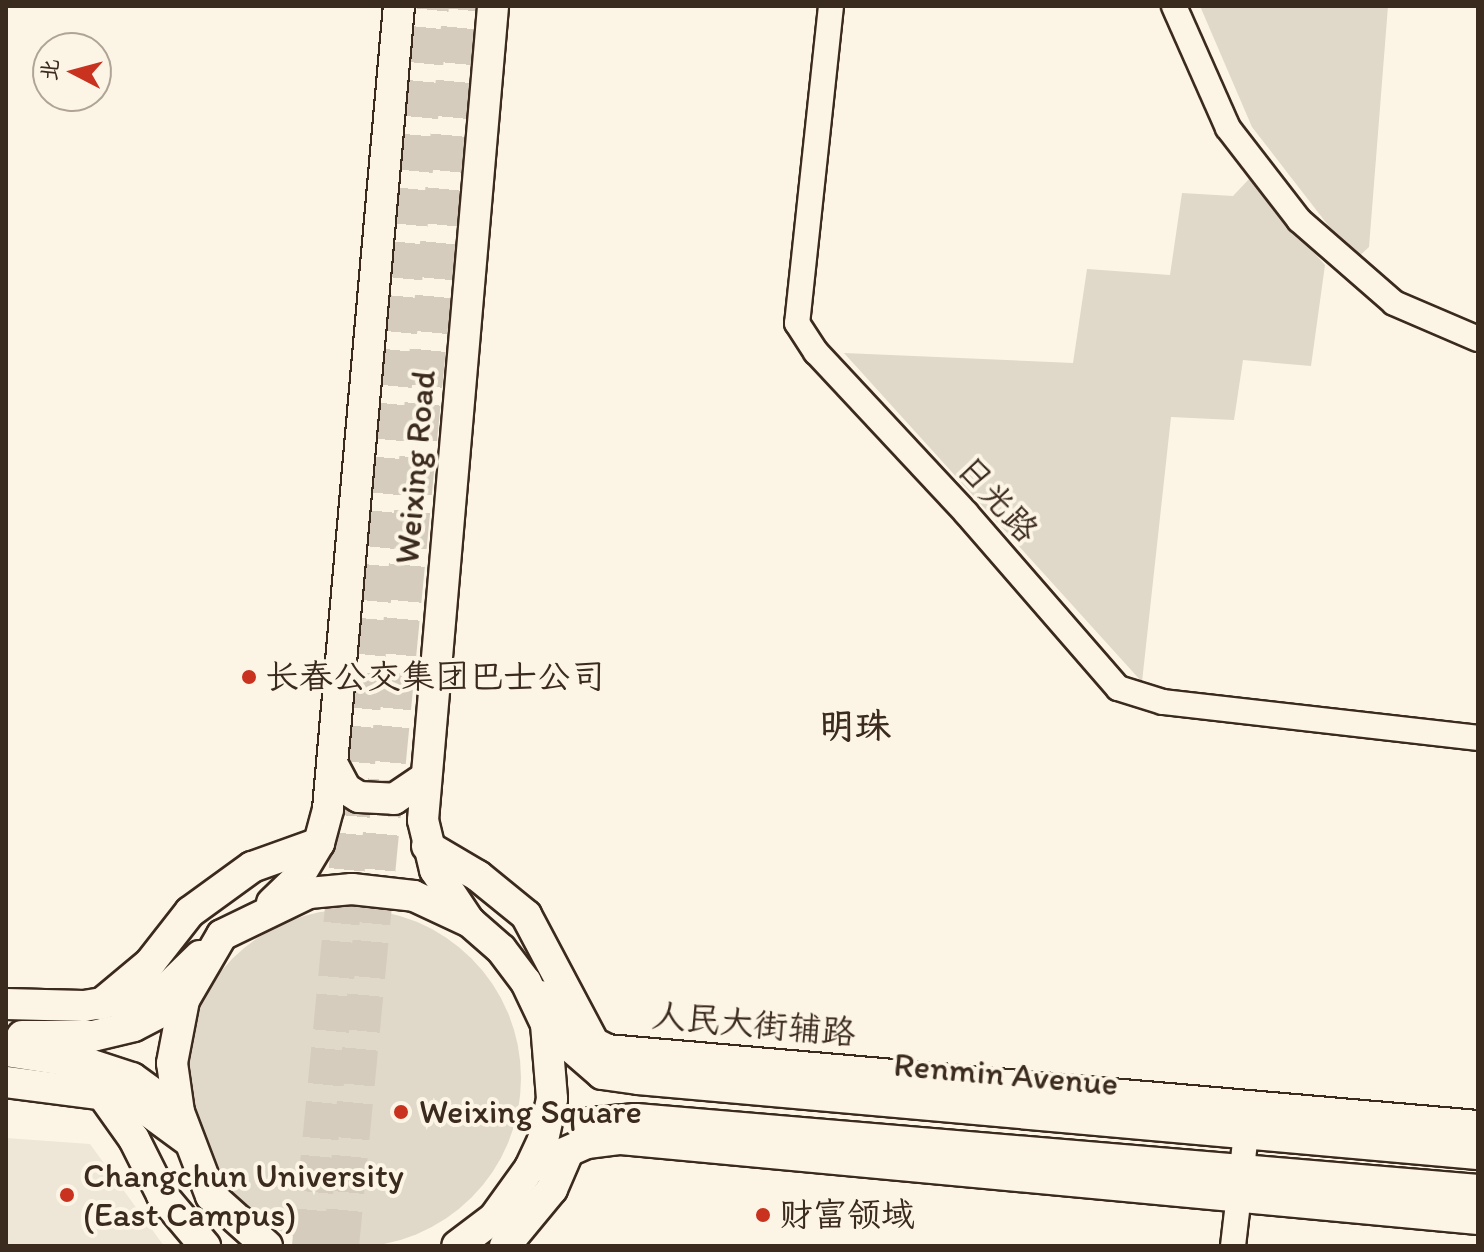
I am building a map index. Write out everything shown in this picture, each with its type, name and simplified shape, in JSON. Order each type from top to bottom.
[{"type":"main road","name":"Weixing Road","points":[[267,909],[298,878],[319,843],[333,765],[399,6]]},
{"type":"main road","name":"Weixing Road","points":[[470,922],[435,870],[427,846],[425,778],[493,6]]},
{"type":"main road","points":[[333,765],[346,789],[359,797],[394,799],[425,778]]},
{"type":"main road","points":[[101,1004],[150,963],[190,912],[252,867],[319,843]]},
{"type":"main road","points":[[427,846],[478,876],[526,915],[593,1043]]},
{"type":"main road","points":[[6,1004],[101,1004],[169,986],[222,935],[253,923],[267,909],[309,893],[352,889],[414,896],[470,922],[501,949],[526,982],[546,1024],[555,1146],[552,1189],[505,1246]]},
{"type":"main road","points":[[222,935],[184,1000],[172,1063],[179,1112],[211,1196],[267,1246]]},
{"type":"main road","name":"人民大街辅路","points":[[526,982],[578,1035],[607,1050],[1248,1120],[1478,1126]]},
{"type":"main road","points":[[6,1035],[93,1036],[134,1026],[184,1000]]},
{"type":"main road","name":"Renmin Avenue","points":[[546,1024],[602,1074],[1248,1120],[1478,1154]]},
{"type":"main road","points":[[6,1051],[89,1064],[132,1078],[179,1112]]},
{"type":"main road","points":[[6,1082],[102,1094],[144,1105],[190,1142]]},
{"type":"main road","points":[[102,1094],[134,1139],[162,1195],[205,1246]]},
{"type":"main road","points":[[457,1246],[494,1218],[530,1168],[555,1146],[598,1121],[636,1119],[1240,1184],[1478,1219]]},
{"type":"main road","points":[[1240,1184],[1478,1190]]},
{"type":"street","name":"日光路","points":[[831,6],[797,323],[816,352],[966,513],[1118,688],[1163,702],[1478,738]]},
{"type":"street","points":[[1174,6],[1228,128],[1299,220],[1394,303],[1478,339]]},
{"type":"street","points":[[1233,1246],[1248,1120]]},
{"type":"shaded area","points":[[1200,6],[1388,6],[1369,247],[1355,260],[1252,127]]},
{"type":"shaded area","points":[[1249,179],[1325,265],[1311,366],[1243,360],[1234,420],[1171,417],[1142,682],[844,353],[1073,363],[1087,269],[1170,275],[1182,193],[1233,196]]},
{"type":"shaded area","points":[[352,909],[385,912],[417,922],[446,937],[472,958],[493,984],[508,1013],[518,1045],[521,1078],[518,1111],[508,1143],[493,1172],[472,1198],[446,1219],[417,1234],[385,1244],[352,1247],[319,1244],[287,1234],[258,1219],[232,1198],[211,1172],[196,1143],[186,1111],[183,1078],[186,1045],[196,1013],[211,984],[232,958],[258,937],[287,922],[319,912]]},
{"type":"shaded area","name":"Changchun University (East Campus)","points":[[6,1138],[90,1144],[164,1246],[6,1246]]},
{"type":"tunnel","points":[[310,1246],[431,6]]},
{"type":"tunnel","points":[[341,1246],[461,6]]},
{"type":"place","name":"长春公交集团巴士公司","points":[[249,677]]},
{"type":"place","name":"Weixing Square","points":[[401,1112]]},
{"type":"place","name":"Changchun University (East Campus)","points":[[67,1195]]},
{"type":"place","name":"财富领域","points":[[763,1215]]},
{"type":"district","name":"明珠","points":[[855,726]]}]
